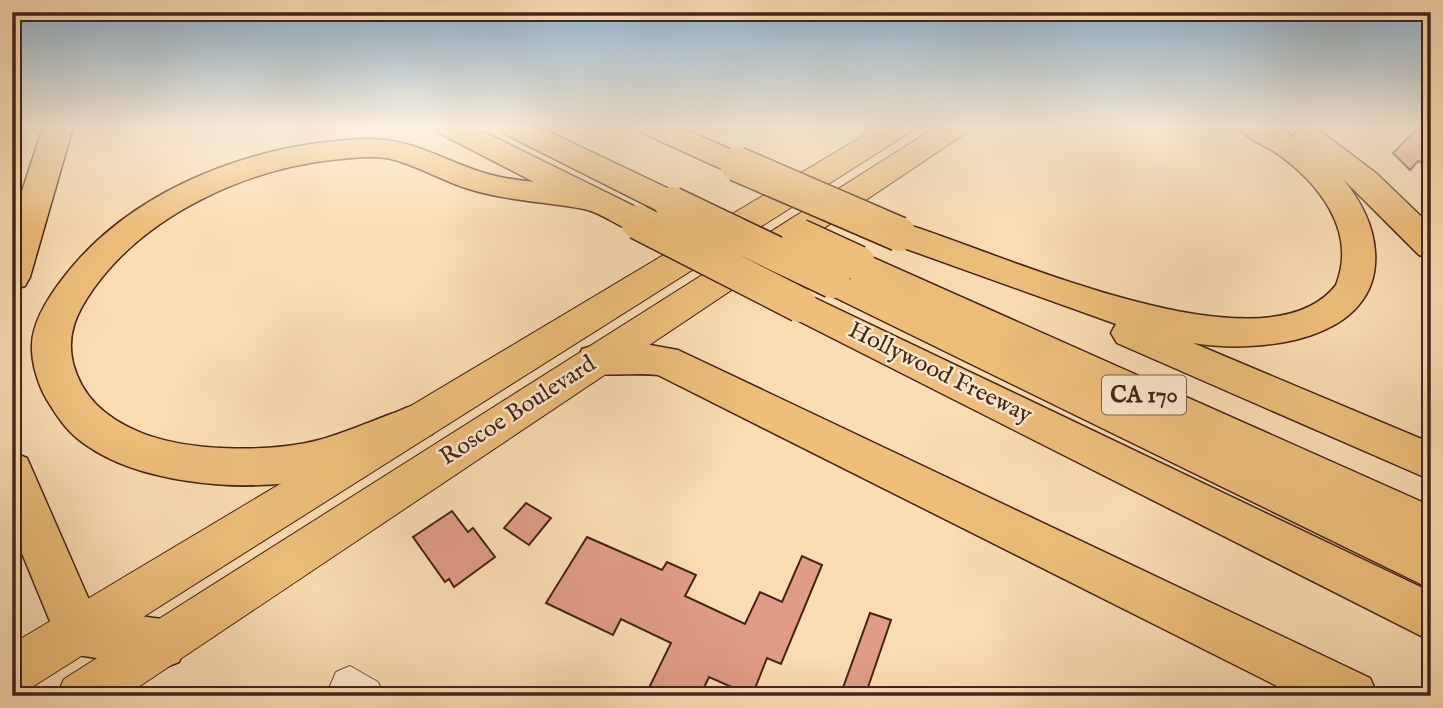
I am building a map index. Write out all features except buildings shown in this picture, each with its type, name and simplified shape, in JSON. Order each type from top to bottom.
[{"type":"highway","points":[[12,277],[48,160]]},
{"type":"highway","points":[[285,160],[223,177],[159,211],[113,245],[80,279],[58,316],[50,349],[58,385],[77,414],[110,440],[158,459],[227,467],[301,463],[417,422]]},
{"type":"highway","points":[[426,160],[482,183],[594,200]]},
{"type":"highway","name":"Hollywood Freeway","points":[[515,160],[594,200],[666,207],[827,285],[1431,528]]},
{"type":"highway","points":[[559,160],[666,207]]},
{"type":"highway","points":[[577,160],[666,207]]},
{"type":"highway","name":"Hollywood Freeway","points":[[607,160],[666,207],[827,285],[1431,617]]},
{"type":"highway","points":[[728,160],[1431,462]]},
{"type":"highway","points":[[729,160],[737,164]]},
{"type":"highway","points":[[899,234],[1151,320],[1195,330],[1248,333],[1294,327],[1330,312],[1354,289],[1359,261],[1356,232],[1340,199],[1317,169],[1306,160]]},
{"type":"highway","points":[[1338,160],[1366,181],[1431,247]]},
{"type":"highway","points":[[827,285],[1431,567]]},
{"type":"highway","points":[[827,285],[1431,591]]},
{"type":"highway","points":[[596,360],[639,358],[664,361],[1352,696]]},
{"type":"highway","points":[[12,471],[78,631],[161,644]]},
{"type":"main road","name":"Roscoe Boulevard","points":[[12,672],[842,160]]},
{"type":"main road","name":"Roscoe Boulevard","points":[[81,696],[905,160]]}]
